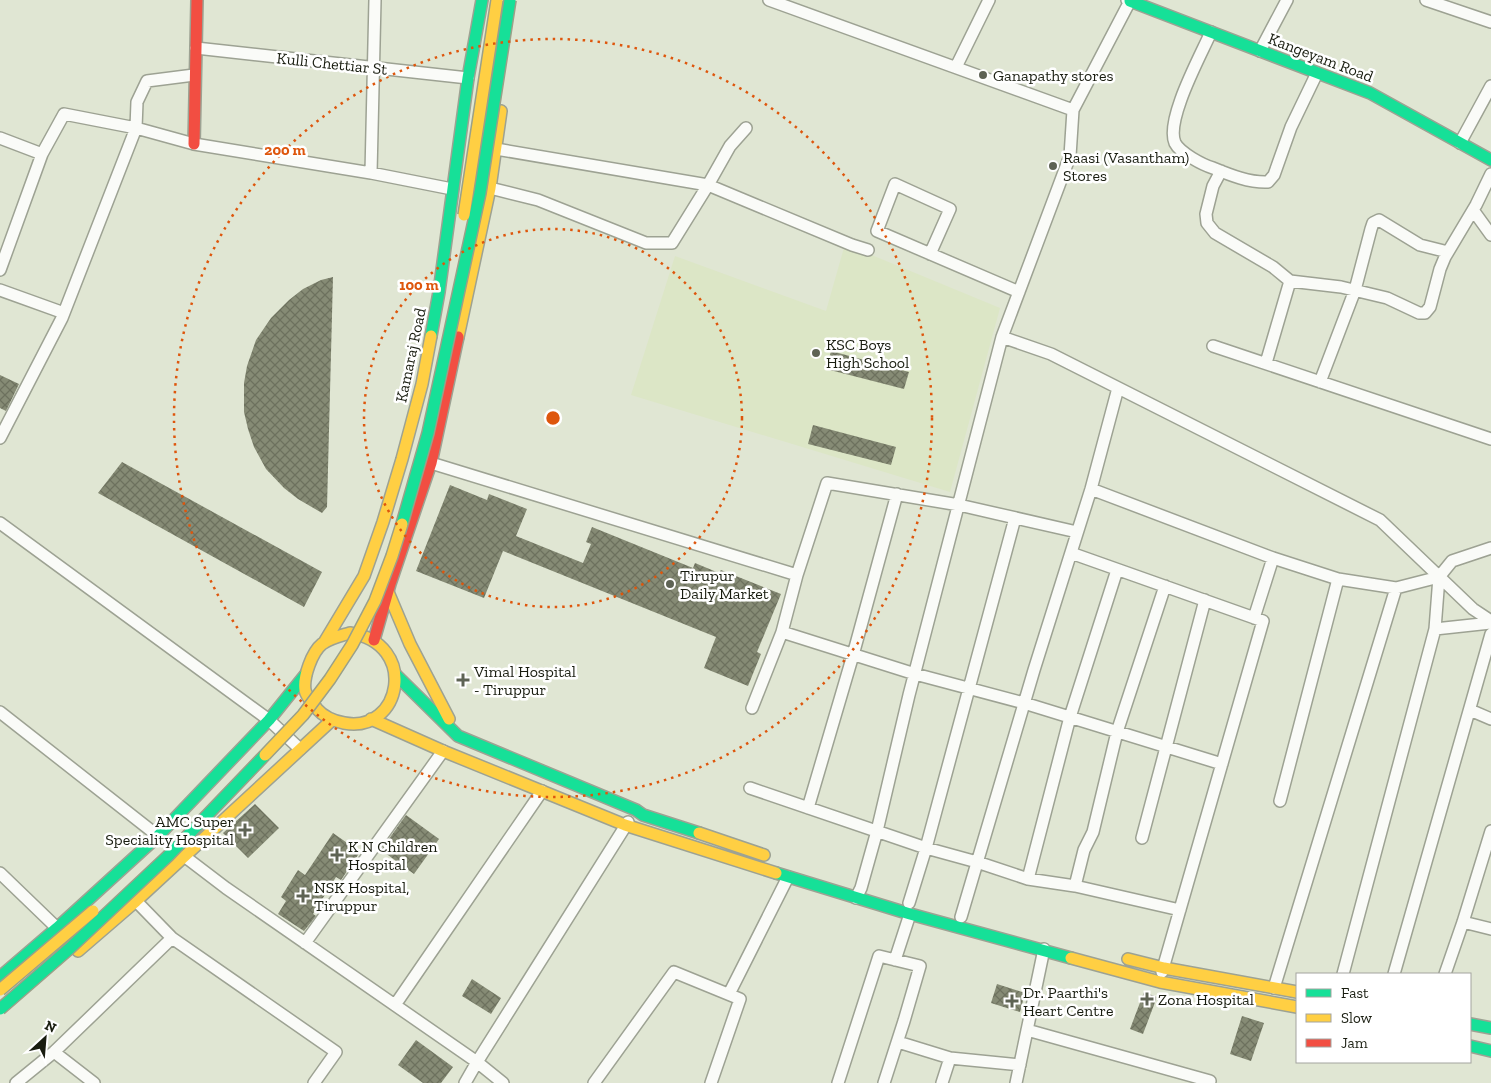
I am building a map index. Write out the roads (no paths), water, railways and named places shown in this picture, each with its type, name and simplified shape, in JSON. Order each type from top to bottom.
[{"type":"main road","points":[[194,144],[197,0]]},
{"type":"main road","name":"Kamaraj Road","points":[[325,641],[364,576],[397,477],[422,384],[439,292],[468,78],[482,0]]},
{"type":"main road","points":[[0,990],[150,862],[234,775],[296,707],[322,674],[341,643],[366,595],[384,552],[418,435],[466,203],[497,0]]},
{"type":"main road","points":[[0,1009],[69,949],[168,856],[302,715],[330,679],[352,645],[375,601],[392,556],[428,433],[480,193],[510,0]]},
{"type":"main road","points":[[374,640],[431,462],[490,188],[516,0]]},
{"type":"main road","name":"Kangeyam Road","points":[[1129,0],[1370,93],[1491,160]]},
{"type":"main road","points":[[364,576],[376,582],[388,592],[410,644],[458,736]]},
{"type":"main road","points":[[350,633],[374,640],[385,649],[393,661],[396,688],[391,701],[382,712],[358,724],[345,724],[332,720],[320,712],[305,690],[306,674],[309,661],[325,641],[350,633]]},
{"type":"main road","points":[[0,977],[158,836],[269,720],[306,674]]},
{"type":"main road","points":[[396,675],[458,736],[636,810],[643,815],[775,859]]},
{"type":"main road","points":[[371,719],[443,751],[625,825],[788,877],[859,893],[910,909],[1047,943],[1160,982],[1296,1007]]},
{"type":"main road","points":[[0,1020],[136,901],[332,720]]},
{"type":"main road","points":[[827,877],[859,893]]},
{"type":"main road","points":[[910,909],[961,917],[998,926]]},
{"type":"main road","points":[[1118,957],[1164,968],[1296,992]]},
{"type":"main road","points":[[1471,1024],[1489,1028]]},
{"type":"main road","points":[[1471,1046],[1491,1051]]},
{"type":"street","points":[[372,173],[375,0]]},
{"type":"street","points":[[769,0],[1073,110]]},
{"type":"street","points":[[956,68],[989,0]]},
{"type":"street","points":[[859,893],[877,832],[915,674],[1002,337],[1070,156],[1073,110],[1129,0]]},
{"type":"street","points":[[1260,51],[1287,0]]},
{"type":"street","points":[[1426,0],[1491,22]]},
{"type":"street","points":[[1211,32],[1179,103],[1173,135],[1176,144],[1184,152],[1205,166],[1259,182],[1268,182],[1274,174],[1291,127],[1317,73]]},
{"type":"street","name":"Kulli Chettiar St","points":[[196,48],[468,78]]},
{"type":"street","points":[[0,438],[64,313],[136,128],[137,102],[147,82],[194,75]]},
{"type":"street","points":[[1460,143],[1491,86]]},
{"type":"street","points":[[0,270],[42,154],[64,114],[136,128],[194,144],[372,173],[452,189]]},
{"type":"street","points":[[490,188],[538,200],[646,243],[672,243],[730,146],[746,128]]},
{"type":"street","points":[[0,138],[42,154]]},
{"type":"street","points":[[496,150],[708,185],[868,250]]},
{"type":"street","points":[[1221,171],[1209,199],[1206,214],[1206,223],[1215,233],[1273,267],[1290,281],[1355,290],[1386,298],[1419,314],[1425,313],[1430,307],[1440,269],[1491,174]]},
{"type":"street","points":[[930,254],[950,209],[895,184],[877,231],[930,254],[1019,292]]},
{"type":"street","points":[[1473,210],[1491,234]]},
{"type":"street","points":[[1320,382],[1355,290],[1373,223],[1379,220],[1420,245],[1448,252]]},
{"type":"street","points":[[1266,364],[1290,281]]},
{"type":"street","points":[[0,290],[64,313]]},
{"type":"street","points":[[1002,337],[1051,354],[1380,520],[1473,610],[1491,622]]},
{"type":"street","points":[[1213,346],[1491,439]]},
{"type":"street","points":[[961,917],[1024,703],[1091,489],[1118,388]]},
{"type":"street","points":[[431,462],[797,574]]},
{"type":"street","points":[[752,708],[782,632],[797,574],[827,483],[959,505],[1077,532]]},
{"type":"street","points":[[1091,489],[1273,558],[1338,579],[1396,588],[1439,577]]},
{"type":"street","points":[[808,808],[853,655],[896,494]]},
{"type":"street","points":[[895,960],[1015,518]]},
{"type":"street","points":[[0,523],[269,720],[300,749]]},
{"type":"street","points":[[1343,973],[1435,629],[1439,577],[1452,561],[1491,548]]},
{"type":"street","points":[[1071,553],[1263,621],[1160,982]]},
{"type":"street","points":[[1254,618],[1273,558]]},
{"type":"street","points":[[1028,879],[1070,717],[1117,570]]},
{"type":"street","points":[[1280,801],[1338,579]]},
{"type":"street","points":[[1075,886],[1084,850],[1094,832],[1117,732],[1165,586]]},
{"type":"street","points":[[1274,988],[1396,588]]},
{"type":"street","points":[[1142,838],[1205,600]]},
{"type":"street","points":[[1435,629],[1491,622]]},
{"type":"street","points":[[782,632],[915,674],[1024,703],[1222,764]]},
{"type":"street","points":[[1394,973],[1491,634]]},
{"type":"street","points":[[1470,710],[1491,719]]},
{"type":"street","points":[[0,712],[158,836]]},
{"type":"street","points":[[305,943],[443,751]]},
{"type":"street","points":[[750,788],[877,832],[1028,879],[1075,886],[1180,910]]},
{"type":"street","points":[[395,1005],[542,792]]},
{"type":"street","points":[[465,1083],[636,810]]},
{"type":"street","points":[[1445,973],[1491,831]]},
{"type":"street","points":[[184,856],[226,888],[477,1062],[503,1083]]},
{"type":"street","points":[[0,873],[56,928]]},
{"type":"street","points":[[729,994],[788,877]]},
{"type":"street","points":[[136,901],[172,938],[336,1052],[314,1083]]},
{"type":"street","points":[[1463,922],[1491,929]]},
{"type":"street","points":[[16,1083],[54,1052],[172,938]]},
{"type":"street","points":[[1016,1083],[1047,943]]},
{"type":"street","points":[[838,1083],[879,956],[920,966],[884,1083]]},
{"type":"street","points":[[594,1083],[674,972],[740,999],[711,1083]]},
{"type":"street","points":[[1489,1028],[1491,1015]]},
{"type":"street","points":[[1027,1030],[1210,1081],[1210,1083]]},
{"type":"street","points":[[898,1042],[950,1058],[1020,1065]]},
{"type":"street","points":[[54,1052],[94,1083]]},
{"type":"street","points":[[942,1083],[950,1058]]},
{"type":"place","name":"Ganapathy stores","points":[[983,75]]},
{"type":"place","name":"Raasi (Vasantham) Stores","points":[[1053,166]]},
{"type":"place","name":"KSC Boys High School","points":[[816,353]]},
{"type":"place","name":"Tirupur Daily Market","points":[[670,584]]},
{"type":"place","name":"Vimal Hospital - Tiruppur","points":[[463,680]]},
{"type":"place","name":"AMC Super Speciality Hospital","points":[[245,830]]},
{"type":"place","name":"K N Children Hospital","points":[[337,855]]},
{"type":"place","name":"NSK Hospital, Tiruppur","points":[[303,896]]},
{"type":"place","name":"Zona Hospital","points":[[1147,999]]},
{"type":"place","name":"Dr. Paarthi's Heart Centre","points":[[1012,1001]]}]
